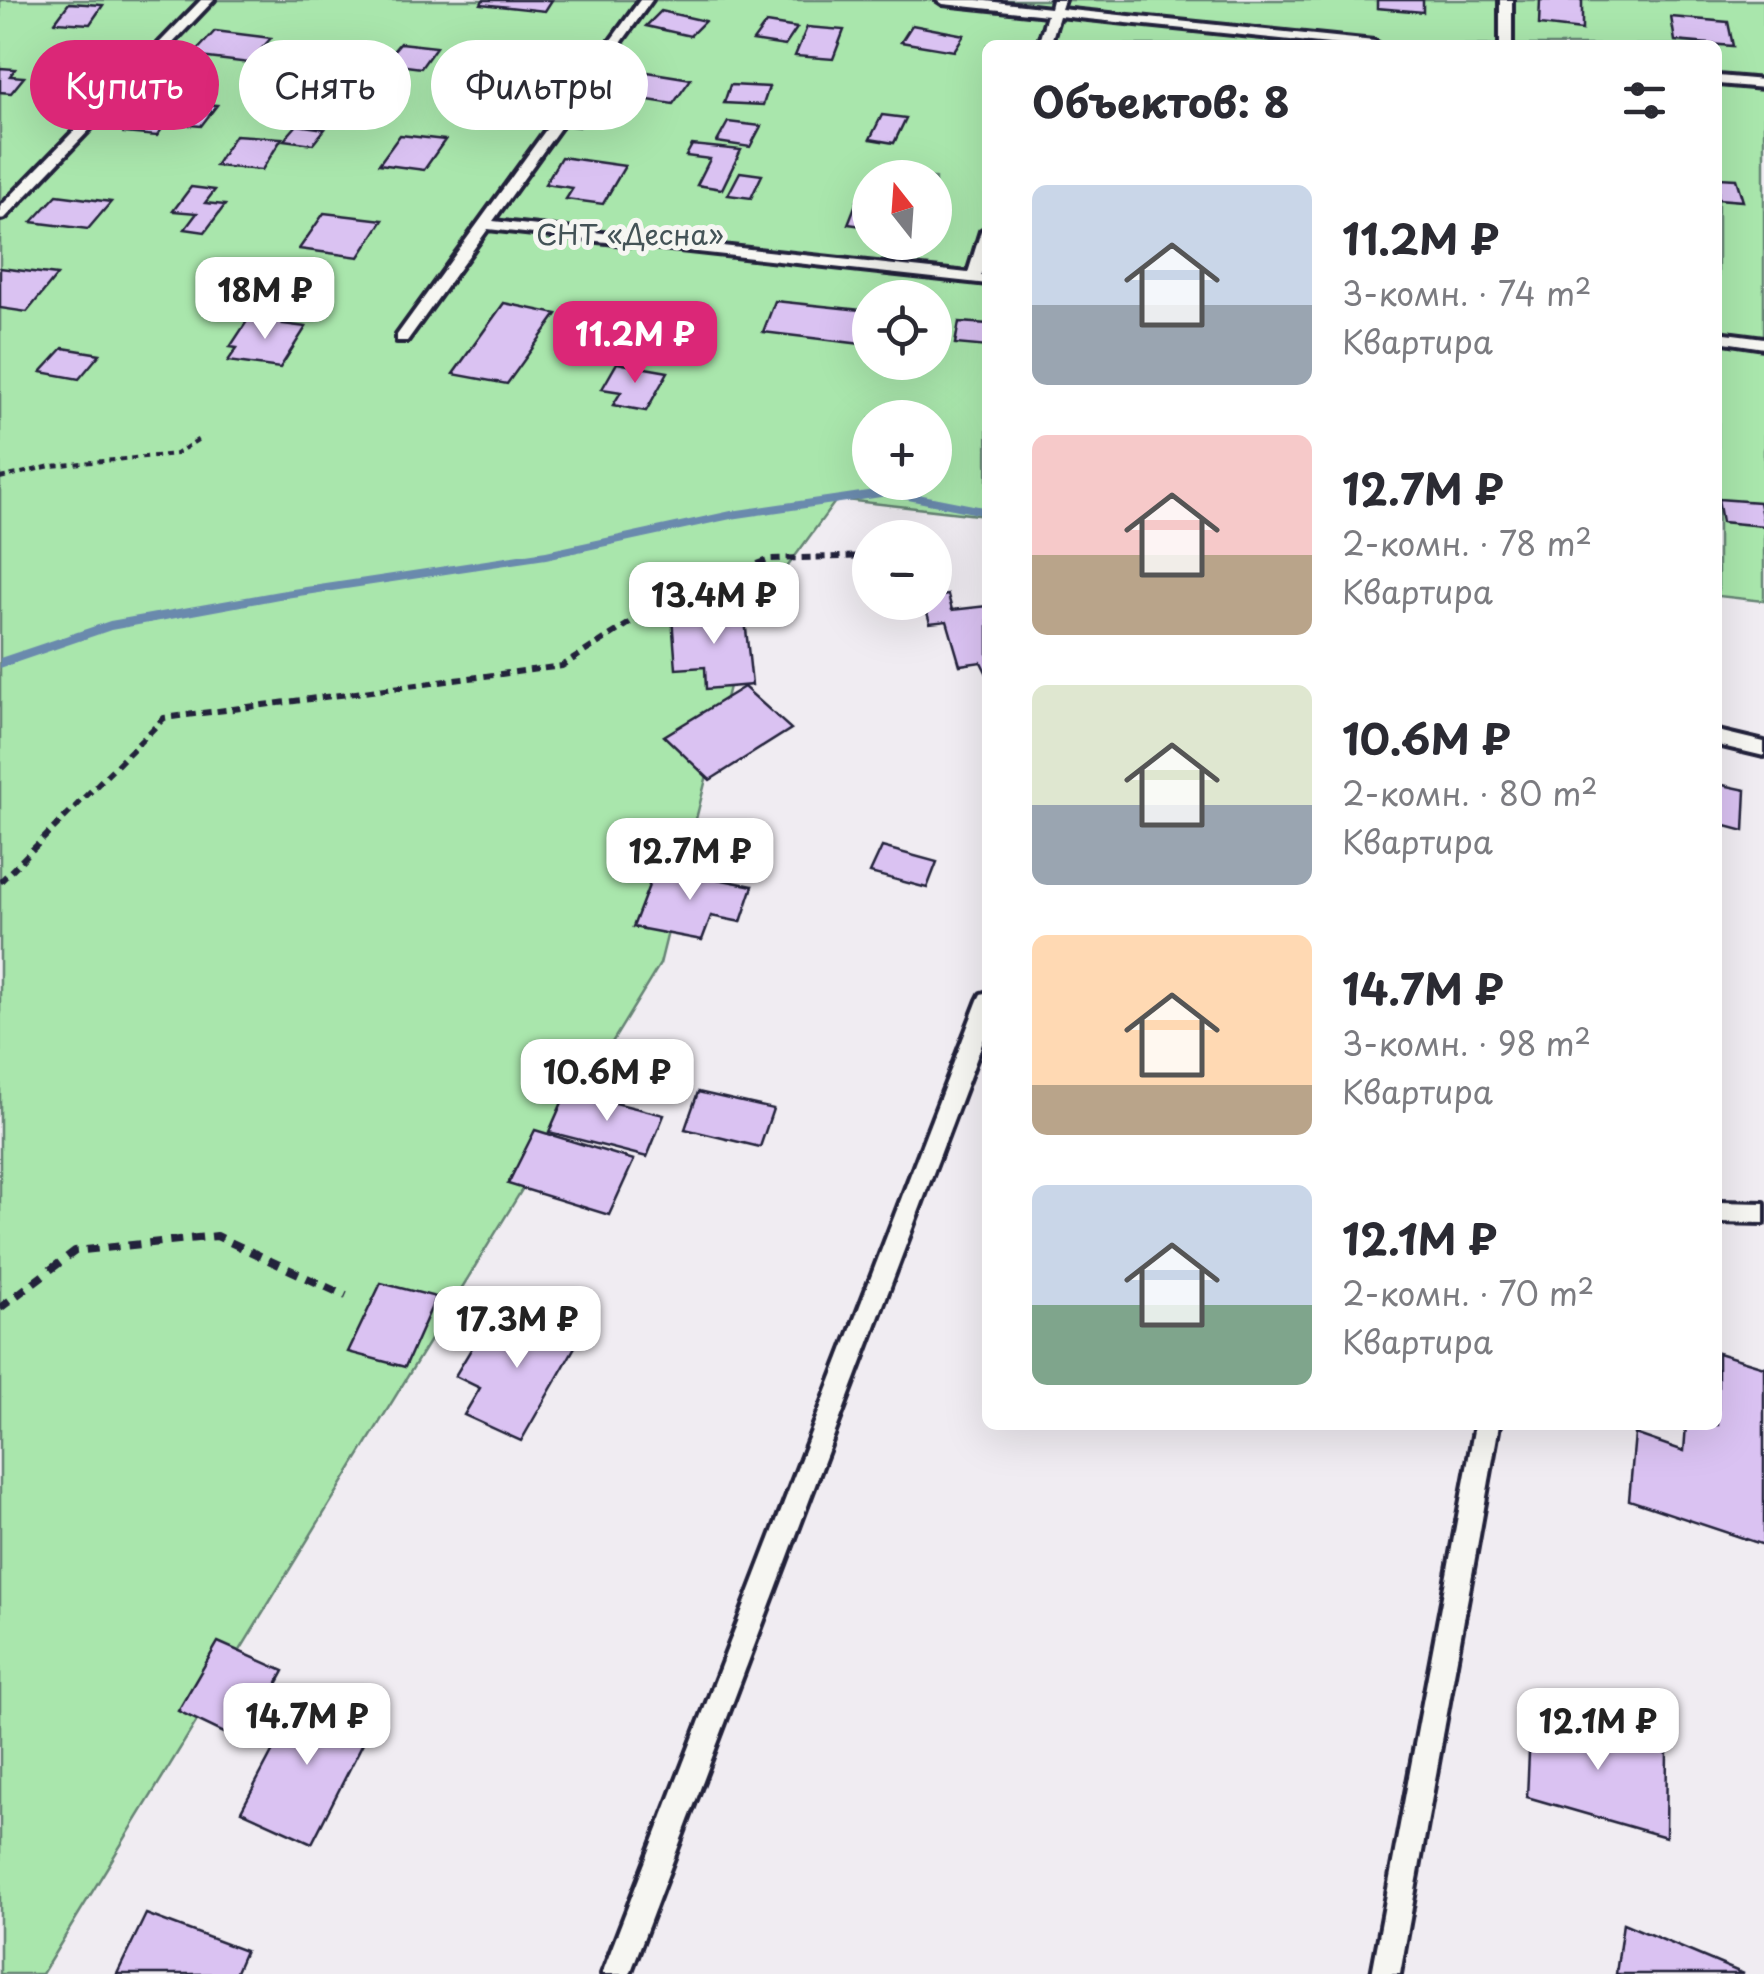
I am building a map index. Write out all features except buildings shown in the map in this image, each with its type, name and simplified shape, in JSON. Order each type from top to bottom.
[{"type":"lane","points":[[0,215],[208,0]]},
{"type":"lane","points":[[402,338],[646,0]]},
{"type":"lane","points":[[943,0],[1056,5],[1334,40]]},
{"type":"lane","points":[[1506,0],[1506,40]]},
{"type":"lane","points":[[1046,40],[1056,5]]},
{"type":"lane","points":[[1722,80],[1764,84]]},
{"type":"lane","points":[[484,224],[980,279]]},
{"type":"lane","points":[[1722,338],[1764,343]]},
{"type":"lane","points":[[1722,739],[1764,749]]},
{"type":"lane","points":[[616,1974],[982,1016]]},
{"type":"lane","points":[[1722,1212],[1764,1213]]},
{"type":"lane","points":[[1386,1974],[1486,1430]]},
{"type":"path","points":[[0,478],[51,466],[176,454],[202,437]]},
{"type":"path","points":[[0,882],[164,718],[562,666],[674,595],[770,559],[852,557]]},
{"type":"path","points":[[0,1308],[75,1250],[217,1236],[346,1296]]},
{"type":"green space","name":"СНТ «Десна»","points":[[0,0],[1764,0],[1764,601],[1722,596],[1722,40],[982,40],[982,515],[837,499],[744,626],[660,964],[42,1974],[0,1974]]},
{"type":"waterway","points":[[0,663],[110,626],[279,595],[546,555],[731,515],[888,492],[982,511]]}]
